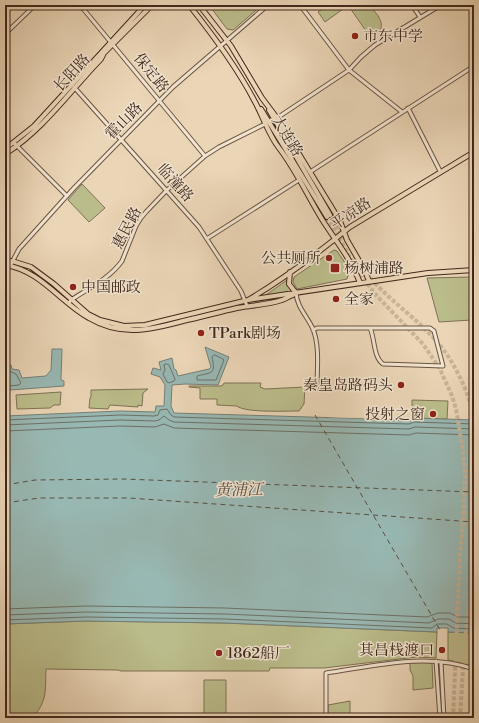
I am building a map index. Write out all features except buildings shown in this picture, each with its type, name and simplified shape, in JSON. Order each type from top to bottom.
[{"type":"main road","name":"长阳路","points":[[5,154],[7,148],[29,136],[42,123],[73,86],[101,59],[112,43],[145,5]]},
{"type":"main road","name":"长阳路","points":[[112,43],[152,5]]},
{"type":"main road","name":"大连路","points":[[189,5],[221,46],[255,100],[265,124],[356,273],[360,283]]},
{"type":"main road","name":"大连路","points":[[199,5],[227,40],[262,98],[277,118],[340,221],[369,282]]},
{"type":"main road","points":[[255,100],[329,216],[262,98]]},
{"type":"main road","name":"平凉路","points":[[245,301],[263,291],[336,240],[350,226],[474,152]]},
{"type":"main road","points":[[5,264],[11,263],[27,271],[88,314],[100,320],[113,324],[135,326],[159,322],[245,301],[428,273],[474,270]]},
{"type":"main road","points":[[291,272],[288,284],[296,293]]},
{"type":"main road","points":[[70,301],[87,317],[105,326],[115,329],[134,330],[158,328],[247,306],[282,300],[296,293]]},
{"type":"street","points":[[5,34],[34,5]]},
{"type":"street","name":"保定路","points":[[80,5],[205,156]]},
{"type":"street","name":"霍山路","points":[[11,263],[19,249],[67,196],[160,101],[185,77],[268,5]]},
{"type":"street","points":[[300,5],[349,70],[402,112]]},
{"type":"street","points":[[412,5],[420,17]]},
{"type":"street","points":[[277,118],[349,70],[372,47],[441,5]]},
{"type":"street","points":[[310,172],[474,66]]},
{"type":"street","name":"临潼路","points":[[73,86],[167,190],[208,238],[241,291],[247,306]]},
{"type":"street","points":[[408,108],[440,172]]},
{"type":"street","name":"惠民路","points":[[70,301],[100,283],[118,266],[122,261],[136,226],[141,218],[167,190],[205,156],[219,147],[265,124]]},
{"type":"street","points":[[15,144],[67,196]]},
{"type":"street","points":[[208,238],[299,180]]},
{"type":"street","points":[[296,293],[298,303],[313,330],[318,352],[316,388]]},
{"type":"street","points":[[313,330],[317,328],[370,328],[432,328],[442,366],[383,364],[378,358],[373,334],[370,328]]},
{"type":"street","points":[[326,718],[326,673],[418,660],[436,661],[474,669]]},
{"type":"street","points":[[436,661],[440,718]]},
{"type":"street","points":[[441,662],[444,718]]},
{"type":"green space","points":[[209,5],[262,5],[233,30],[227,29]]},
{"type":"green space","points":[[328,5],[340,5],[343,9],[325,22],[318,12]]},
{"type":"green space","points":[[348,5],[369,5],[380,20],[380,31],[373,34],[366,31]]},
{"type":"green space","points":[[82,184],[105,208],[89,222],[68,200]]},
{"type":"green space","points":[[334,250],[337,251],[350,270],[347,279],[297,289],[293,282],[294,277]]},
{"type":"green space","points":[[471,277],[472,320],[439,322],[427,278]]},
{"type":"green space","points":[[287,280],[291,291],[263,297]]},
{"type":"green space","points":[[224,383],[261,383],[260,387],[265,389],[305,387],[304,404],[299,411],[248,410],[237,406],[217,405],[217,399],[200,399],[200,388],[189,387],[221,386]]},
{"type":"green space","points":[[148,389],[143,393],[142,406],[110,405],[108,409],[89,408],[91,390]]},
{"type":"green space","points":[[61,392],[60,405],[54,405],[50,408],[17,409],[16,395]]},
{"type":"green space","points":[[412,400],[448,401],[447,419],[412,418]]},
{"type":"green space","points":[[86,621],[225,623],[437,632],[436,658],[416,657],[324,668],[270,668],[269,671],[121,671],[46,669],[45,695],[41,706],[32,718],[5,718],[5,624]]},
{"type":"green space","points":[[448,632],[474,633],[474,666],[448,660]]},
{"type":"green space","points":[[432,662],[433,688],[413,690],[413,676],[410,670],[410,663]]},
{"type":"green space","points":[[204,680],[226,680],[226,714],[204,714]]},
{"type":"green space","points":[[350,701],[350,718],[328,718],[328,705]]},
{"type":"water","name":"黄浦江","points":[[205,347],[229,357],[218,385],[172,385],[171,406],[174,413],[410,420],[412,418],[474,420],[474,633],[448,632],[448,628],[437,628],[437,632],[225,623],[86,621],[5,624],[5,416],[120,411],[155,412],[156,406],[164,406],[165,385],[160,377],[151,374],[153,368],[161,370],[159,362],[172,358],[174,369],[176,370],[178,376],[209,369],[211,367]]},
{"type":"water","points":[[52,349],[62,349],[61,380],[64,381],[64,386],[10,390],[5,393],[5,365],[11,365],[12,369],[19,370],[22,378],[46,376],[51,370]]},
{"type":"pier","points":[[327,415],[409,418],[411,416],[411,420],[327,417]]},
{"type":"ferry route","points":[[315,415],[440,630]]},
{"type":"ferry route","points":[[5,485],[35,480],[123,479],[474,492]]},
{"type":"ferry route","points":[[5,503],[39,498],[129,498],[474,522]]},
{"type":"tunnel","points":[[330,215],[346,241]]},
{"type":"tunnel","points":[[327,217],[356,268],[375,294],[423,344],[440,369],[456,409],[465,473],[453,718]]},
{"type":"tunnel","points":[[367,274],[384,292],[421,325],[444,350],[455,368],[469,398],[474,417]]},
{"type":"tunnel","points":[[460,718],[465,638],[474,578]]},
{"type":"place","name":"市东中学","points":[[355,36]]},
{"type":"place","name":"公共厕所","points":[[329,258]]},
{"type":"place","name":"杨树浦路","points":[[335,268]]},
{"type":"place","name":"中国邮政","points":[[73,287]]},
{"type":"place","name":"全家","points":[[336,299]]},
{"type":"place","name":"TPark剧场","points":[[201,333]]},
{"type":"place","name":"秦皇岛路码头","points":[[401,385]]},
{"type":"place","name":"投射之窗","points":[[433,414]]},
{"type":"place","name":"其昌栈渡口","points":[[442,650]]},
{"type":"place","name":"1862船厂","points":[[219,653]]}]
